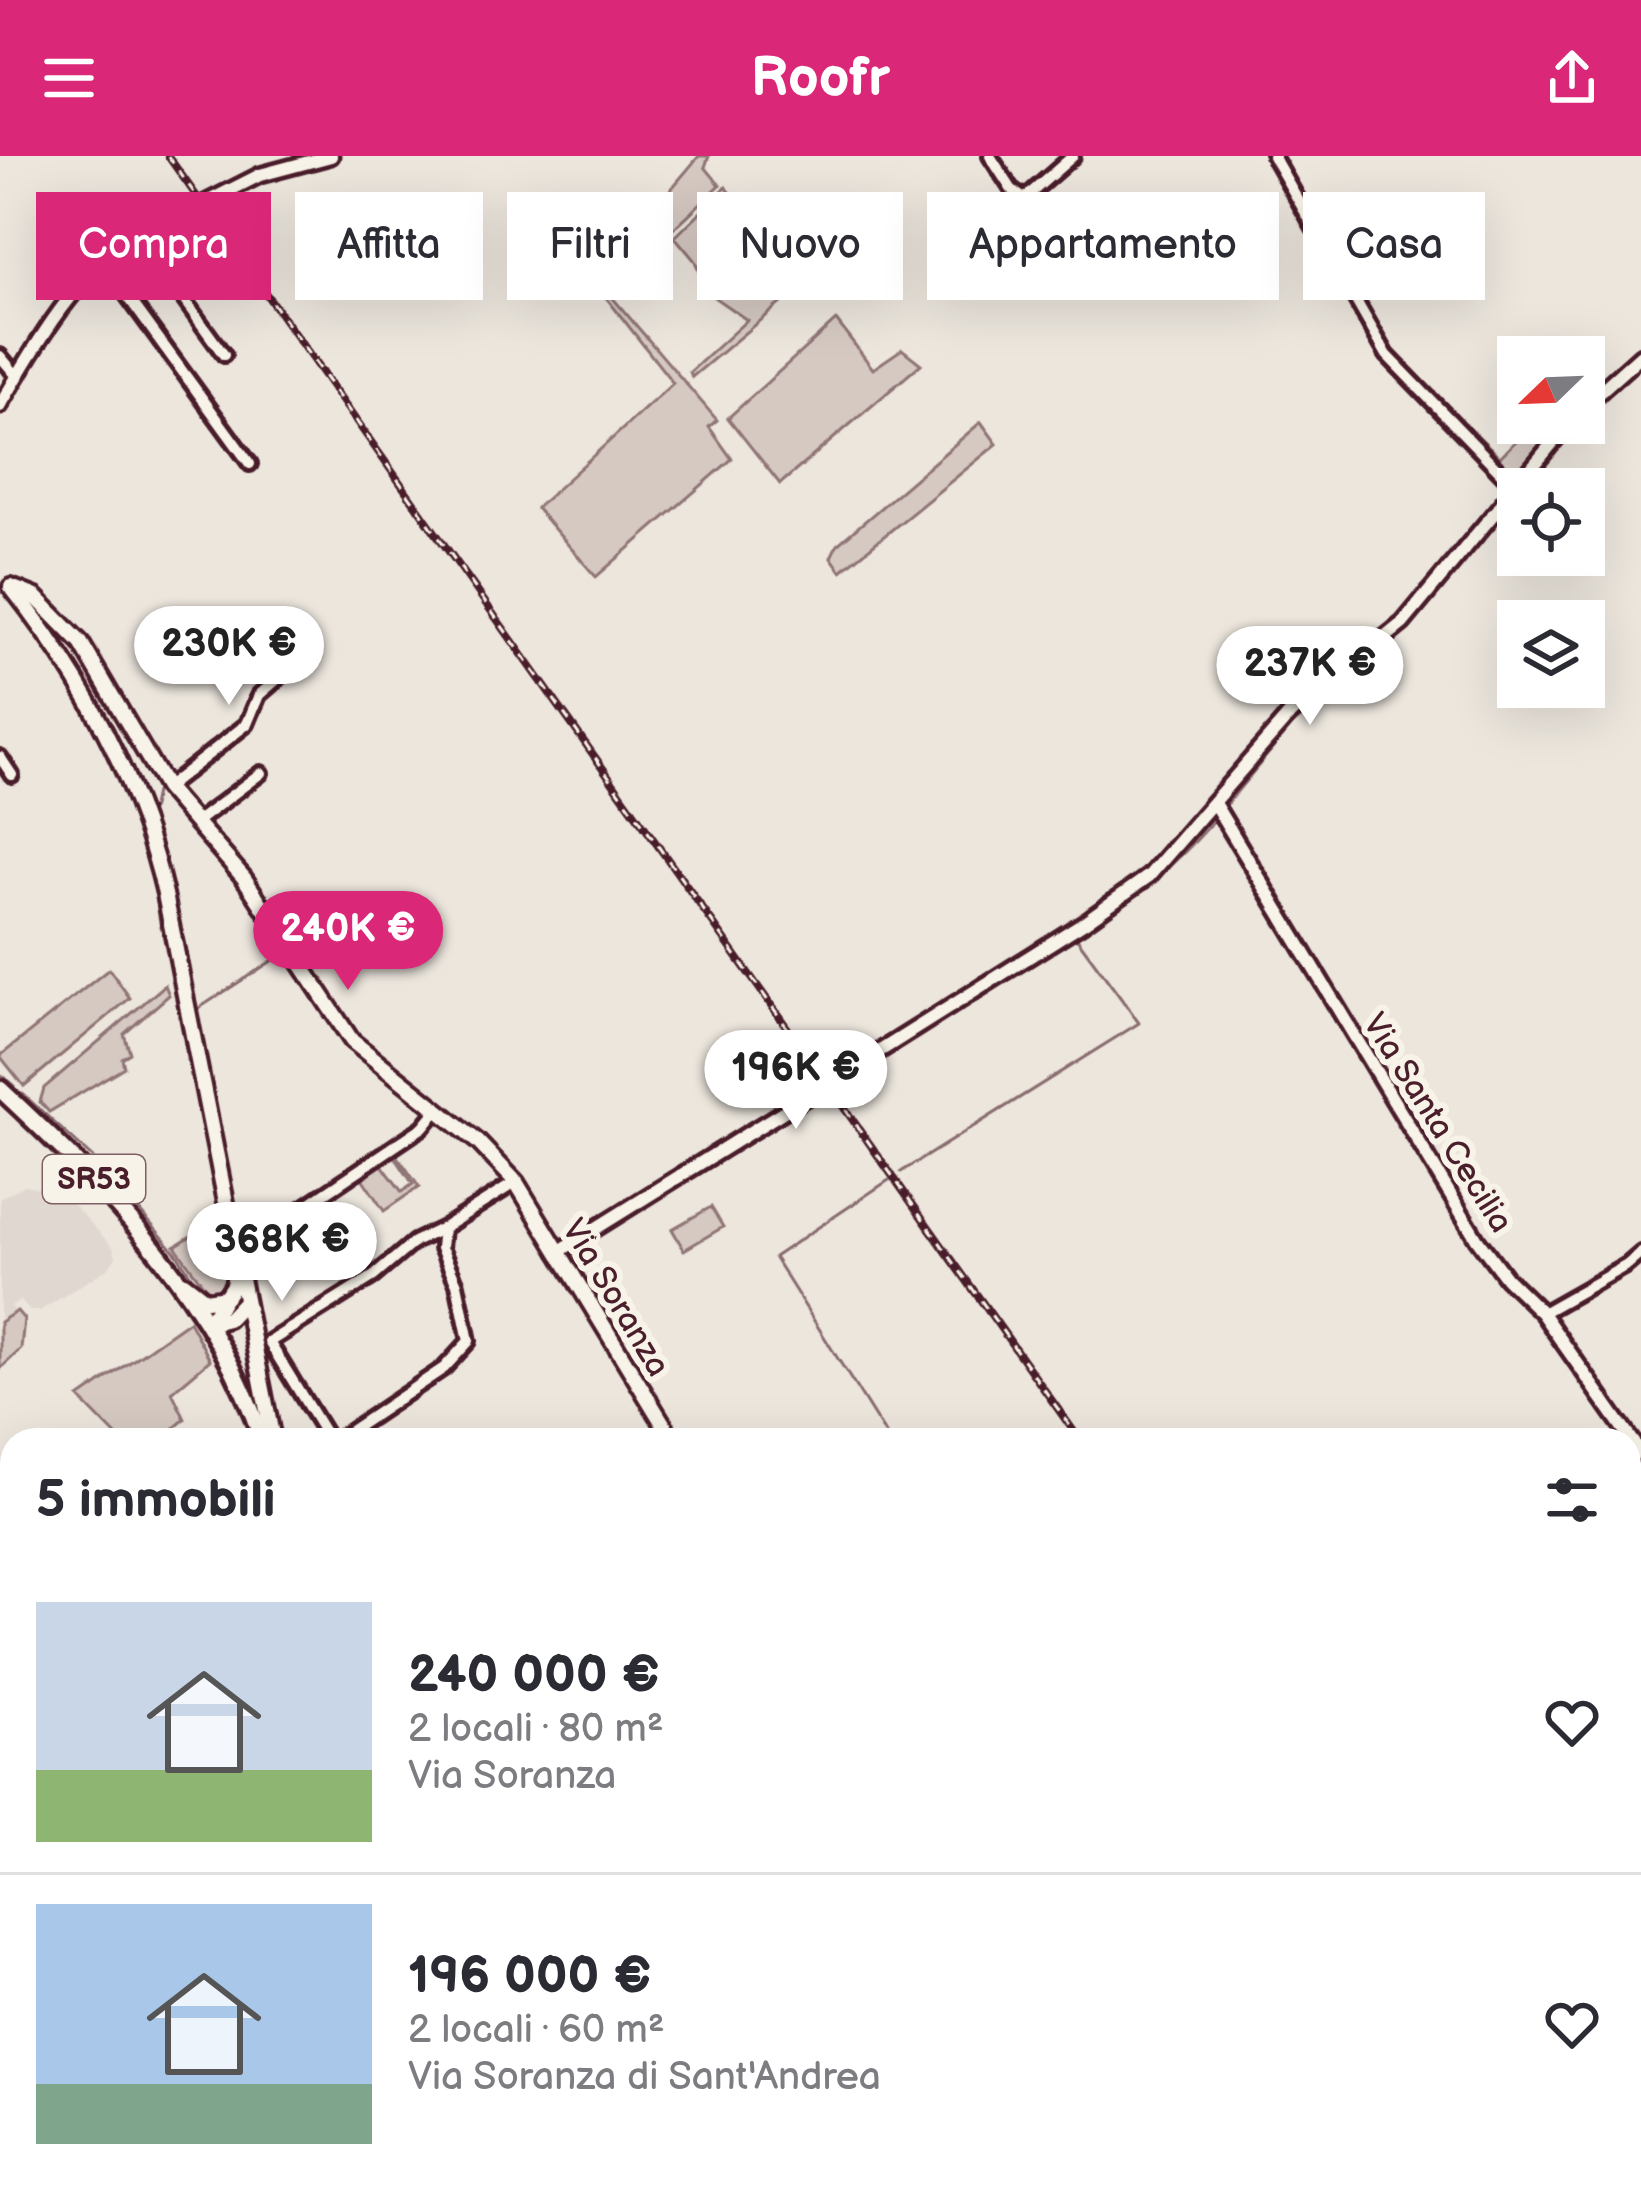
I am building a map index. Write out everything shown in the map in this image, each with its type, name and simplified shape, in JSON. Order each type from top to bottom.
[{"type":"main road","name":"Via Soranza","points":[[11,586],[36,597],[81,643],[166,788],[244,878],[352,1041],[489,1151],[515,1182],[666,1428]]},
{"type":"main road","points":[[11,586],[83,687],[142,815],[165,894],[271,1428]]},
{"type":"main road","name":"SR53","points":[[0,1089],[120,1204],[179,1279],[242,1387],[257,1428]]},
{"type":"main road","points":[[208,1324],[233,1285],[237,1264]]},
{"type":"main road","points":[[179,1279],[206,1300],[226,1297]]},
{"type":"main road","points":[[208,1324],[228,1319],[245,1301]]},
{"type":"street","points":[[225,192],[260,175],[331,156]]},
{"type":"street","points":[[990,156],[1012,190],[1024,199],[1073,156]]},
{"type":"street","points":[[1274,156],[1388,355],[1497,468]]},
{"type":"street","points":[[0,406],[69,300]]},
{"type":"street","points":[[130,300],[250,464]]},
{"type":"street","points":[[184,300],[224,356]]},
{"type":"street","points":[[1605,387],[1641,355]]},
{"type":"street","points":[[0,356],[16,375]]},
{"type":"street","points":[[1531,468],[1551,444]]},
{"type":"street","points":[[836,1078],[1119,898],[1166,859],[1304,701],[1403,623],[1497,509]]},
{"type":"street","points":[[0,573],[11,586]]},
{"type":"street","points":[[166,788],[247,724],[259,695],[309,652]]},
{"type":"street","points":[[0,757],[12,775]]},
{"type":"street","points":[[195,823],[261,772]]},
{"type":"street","name":"Via Santa Cecilia","points":[[1214,803],[1477,1239],[1506,1278],[1542,1313],[1623,1428]]},
{"type":"street","points":[[558,1252],[821,1088]]},
{"type":"street","points":[[285,1220],[423,1127],[436,1110]]},
{"type":"street","points":[[325,1428],[269,1342],[374,1276],[414,1242],[515,1182]]},
{"type":"street","points":[[352,1428],[444,1368],[469,1341],[458,1284],[442,1248],[443,1228]]},
{"type":"street","points":[[1542,1313],[1641,1253]]},
{"type":"shaded area","points":[[699,156],[709,156],[705,167],[720,185],[713,192],[697,192],[697,207],[673,229],[673,192],[669,192]]},
{"type":"shaded area","points":[[697,215],[697,266],[695,261],[675,237]]},
{"type":"shaded area","points":[[608,300],[614,300],[717,420],[709,427],[732,459],[596,577],[536,508],[673,383]]},
{"type":"shaded area","points":[[718,300],[784,300],[692,377],[690,372],[747,320]]},
{"type":"shaded area","points":[[836,320],[873,369],[902,349],[921,364],[780,484],[728,418]]},
{"type":"shaded area","points":[[981,422],[997,444],[841,571],[831,557],[837,545]]},
{"type":"shaded area","points":[[1468,426],[1500,457],[1513,444],[1544,444],[1524,468],[1501,468],[1463,431]]},
{"type":"shaded area","points":[[109,969],[130,998],[24,1086],[0,1056]]},
{"type":"shaded area","points":[[165,985],[169,995],[124,1034],[130,1053],[122,1058],[124,1067],[49,1112],[40,1102],[44,1088]]},
{"type":"shaded area","points":[[397,1155],[419,1187],[384,1211],[360,1175],[386,1158],[382,1165],[402,1192],[413,1184]]},
{"type":"shaded area","points":[[25,1185],[63,1194],[116,1256],[108,1268],[40,1311],[30,1311],[20,1300],[11,1306],[15,1312],[0,1322],[0,1198]]},
{"type":"shaded area","points":[[711,1207],[723,1227],[684,1250],[672,1229]]},
{"type":"shaded area","points":[[219,1219],[228,1278],[219,1290],[207,1290],[175,1246]]},
{"type":"shaded area","points":[[17,1311],[24,1319],[21,1349],[0,1369],[0,1322]]},
{"type":"shaded area","points":[[189,1321],[210,1360],[172,1392],[185,1419],[174,1428],[108,1428],[79,1398]]},
{"type":"waterway","points":[[1225,806],[1292,725],[1401,636],[1497,519]]},
{"type":"waterway","points":[[33,627],[39,636]]},
{"type":"waterway","points":[[134,747],[159,791],[241,886]]},
{"type":"waterway","points":[[156,788],[150,816],[167,868]]},
{"type":"waterway","points":[[130,803],[140,836]]},
{"type":"waterway","points":[[978,998],[1135,895],[1216,818]]},
{"type":"waterway","points":[[143,845],[152,873]]},
{"type":"waterway","points":[[170,881],[183,950]]},
{"type":"waterway","points":[[154,883],[169,952]]},
{"type":"waterway","points":[[266,924],[321,1007]]},
{"type":"waterway","points":[[901,1172],[1139,1023],[1076,937]]},
{"type":"waterway","points":[[196,1010],[284,953]]},
{"type":"waterway","points":[[170,960],[183,1024]]},
{"type":"waterway","points":[[326,1016],[350,1050],[418,1104]]},
{"type":"waterway","points":[[184,1034],[187,1060]]},
{"type":"waterway","points":[[0,1074],[14,1086]]},
{"type":"waterway","points":[[190,1074],[193,1082]]},
{"type":"waterway","points":[[23,1094],[93,1158]]},
{"type":"waterway","points":[[197,1097],[207,1152]]},
{"type":"waterway","points":[[440,1122],[476,1150]]},
{"type":"waterway","points":[[99,1164],[196,1283]]},
{"type":"waterway","points":[[211,1174],[230,1266]]},
{"type":"waterway","points":[[881,1428],[774,1257],[889,1180]]},
{"type":"waterway","points":[[260,1340],[339,1292]]},
{"type":"railway","points":[[168,156],[1071,1428]]}]
